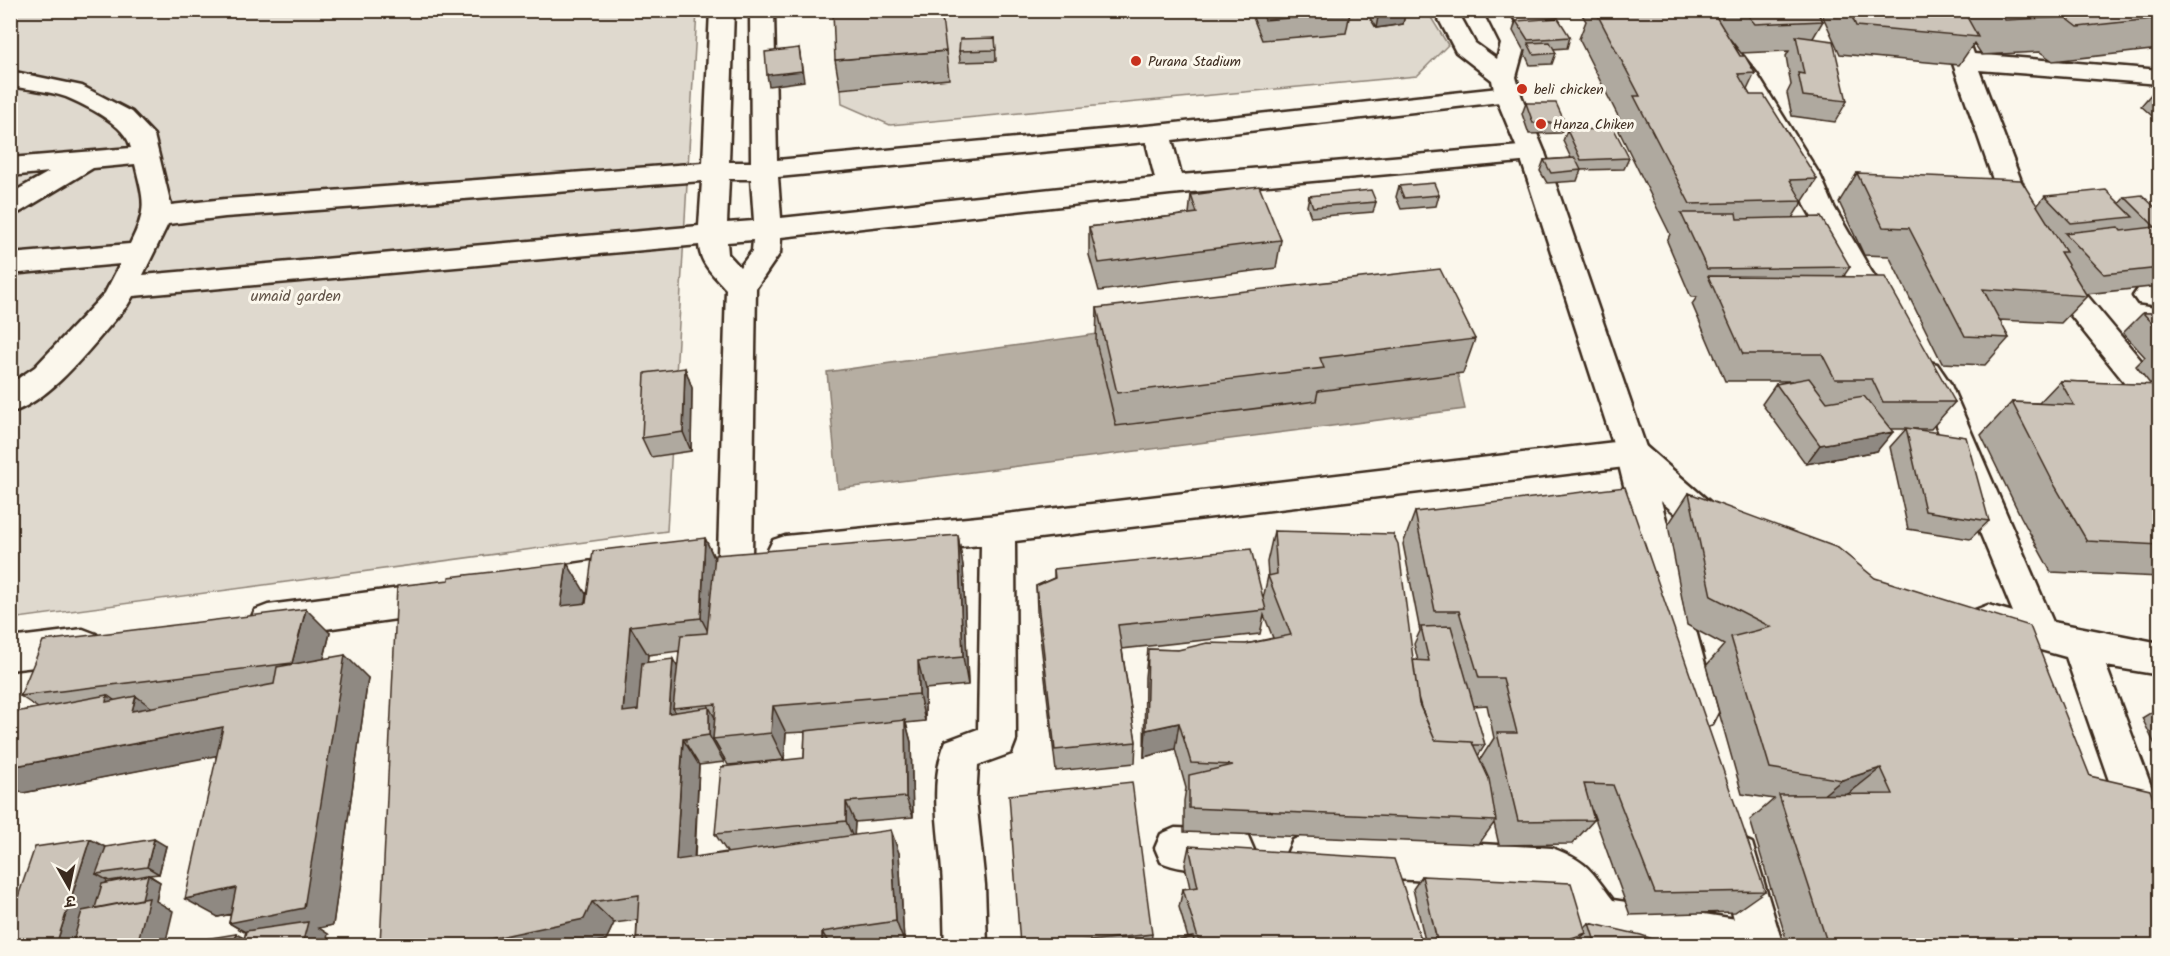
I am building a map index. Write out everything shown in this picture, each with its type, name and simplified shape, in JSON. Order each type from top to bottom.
[{"type":"street","points":[[722,10],[714,257],[741,287]]},
{"type":"street","points":[[735,555],[741,287],[766,253],[768,229],[764,170],[762,10]]},
{"type":"street","points":[[1445,10],[1465,47],[1506,86],[1532,153],[1632,453],[1706,736]]},
{"type":"street","points":[[1495,10],[1513,44],[1506,86]]},
{"type":"street","points":[[1693,10],[1745,74],[1808,177],[1820,207],[1861,278],[1934,383],[2040,634]]},
{"type":"street","points":[[1942,10],[1952,26],[2012,194],[2050,271],[2160,405]]},
{"type":"street","points":[[1964,61],[2160,77]]},
{"type":"street","points":[[10,78],[73,91],[123,118],[141,135],[158,203],[154,224],[117,299],[46,375],[10,401]]},
{"type":"street","points":[[156,216],[225,208],[715,171],[764,170],[1157,133],[1506,86]]},
{"type":"street","points":[[1157,133],[1170,185]]},
{"type":"street","points":[[123,287],[768,229],[1170,185],[1532,153]]},
{"type":"street","points":[[10,167],[146,155]]},
{"type":"street","points":[[10,206],[90,160]]},
{"type":"street","points":[[10,264],[140,253]]},
{"type":"street","points":[[10,380],[46,375]]},
{"type":"street","points":[[700,560],[998,529],[1632,453],[1700,514],[1754,535]]},
{"type":"street","points":[[966,945],[964,885],[956,799],[960,754],[997,740],[998,529]]},
{"type":"street","points":[[242,625],[395,623],[488,591],[664,565]]},
{"type":"street","points":[[1960,614],[2080,645],[2160,658]]},
{"type":"street","points":[[10,654],[115,641]]},
{"type":"street","points":[[2080,645],[2160,867]]},
{"type":"street","points":[[1175,848],[1552,868],[1565,872],[1579,885],[1601,919],[1762,945],[1731,828]]},
{"type":"green space","name":"umaid garden","points":[[10,11],[697,11],[667,531],[11,619]]},
{"type":"green space","name":"Purana Stadium","points":[[836,11],[1427,11],[1448,45],[1417,76],[890,125],[842,104]]},
{"type":"shaded area","points":[[1439,286],[1465,409],[838,489],[827,372]]},
{"type":"building","points":[[941,10],[946,51],[835,60],[833,12]]},
{"type":"building","points":[[1261,10],[1349,10],[1350,13],[1265,20]]},
{"type":"building","points":[[1374,10],[1403,10],[1405,14],[1378,17]]},
{"type":"building","points":[[1595,10],[1712,10],[1740,56],[1745,56],[1755,73],[1738,74],[1750,95],[1764,95],[1817,179],[1790,180],[1802,201],[1690,204],[1634,96],[1640,96]]},
{"type":"building","points":[[1743,10],[1815,10],[1823,21],[1755,24]]},
{"type":"building","points":[[1849,10],[1963,10],[1978,37],[1856,26]]},
{"type":"building","points":[[1998,10],[2160,10],[2160,18],[2078,27],[2065,17],[2005,20]]},
{"type":"building","points":[[1558,18],[1570,37],[1528,40],[1516,21]]},
{"type":"building","points":[[1796,36],[1833,41],[1847,101],[1803,96],[1798,73],[1804,74]]},
{"type":"building","points":[[995,38],[996,50],[959,51],[960,39]]},
{"type":"building","points":[[1550,42],[1556,53],[1534,55],[1528,43]]},
{"type":"building","points":[[799,48],[802,71],[767,75],[765,52]]},
{"type":"building","points":[[1526,103],[1556,103],[1565,123],[1533,123]]},
{"type":"building","points":[[1614,129],[1629,158],[1581,160],[1567,130]]},
{"type":"building","points":[[1575,158],[1581,170],[1551,173],[1544,160]]},
{"type":"building","points":[[1857,173],[2021,180],[2066,252],[2060,252],[2087,296],[1983,289],[2009,338],[1965,336],[1909,228],[1883,227]]},
{"type":"building","points":[[1434,183],[1439,195],[1404,198],[1399,186]]},
{"type":"building","points":[[1259,186],[1281,240],[1099,263],[1089,227],[1197,213],[1191,195]]},
{"type":"building","points":[[1371,190],[1376,202],[1313,207],[1309,196]]},
{"type":"building","points":[[2106,190],[2133,217],[2071,223],[2045,196]]},
{"type":"building","points":[[2142,195],[2160,212],[2160,268],[2104,274],[2065,233],[2118,227],[2121,231],[2155,227],[2125,197]]},
{"type":"building","points":[[1681,213],[1736,213],[1737,219],[1821,217],[1850,267],[1707,269]]},
{"type":"building","points":[[1440,269],[1475,339],[1320,358],[1324,368],[1117,393],[1097,308]]},
{"type":"building","points":[[1708,276],[1885,277],[1955,402],[1883,402],[1872,379],[1835,379],[1822,354],[1743,354]]},
{"type":"building","points":[[2143,313],[2160,313],[2160,331]]},
{"type":"building","points":[[685,368],[683,432],[642,438],[645,373]]},
{"type":"building","points":[[1809,378],[1827,402],[1864,396],[1893,432],[1820,445],[1776,384]]},
{"type":"building","points":[[2060,381],[2160,385],[2160,545],[2087,541],[2055,486],[2012,402],[2074,405]]},
{"type":"building","points":[[1906,428],[1966,437],[1989,521],[1925,511]]},
{"type":"building","points":[[1625,487],[1765,891],[1655,893],[1613,785],[1584,784],[1594,820],[1518,821],[1497,733],[1517,733],[1503,678],[1479,678],[1459,611],[1435,611],[1415,512]]},
{"type":"building","points":[[1689,493],[1838,548],[1875,578],[2030,626],[2090,776],[2150,790],[2160,819],[2160,945],[1828,945],[1779,795],[1893,794],[1881,768],[1842,780],[1770,768],[1731,637],[1771,627],[1711,596]]},
{"type":"building","points":[[1274,531],[1393,534],[1398,544],[1419,704],[1435,740],[1472,742],[1489,779],[1496,821],[1189,808],[1189,775],[1233,765],[1191,763],[1179,723],[1146,730],[1148,649],[1178,650],[1207,643],[1246,644],[1291,635],[1268,576],[1277,574]]},
{"type":"building","points":[[958,535],[963,657],[918,661],[919,694],[773,706],[771,733],[713,739],[716,704],[673,708],[681,635],[707,633],[715,555]]},
{"type":"building","points":[[705,538],[701,618],[630,626],[623,712],[638,710],[642,663],[673,659],[669,713],[709,707],[709,735],[683,739],[676,860],[891,830],[896,921],[822,932],[822,945],[636,945],[639,895],[592,902],[584,919],[461,945],[380,945],[397,586],[449,580],[449,577],[567,563],[561,606],[586,603],[593,551]]},
{"type":"building","points":[[1251,549],[1266,610],[1118,625],[1136,742],[1055,750],[1036,586],[1055,578],[1054,569]]},
{"type":"building","points":[[306,609],[292,663],[20,696],[43,641]]},
{"type":"building","points":[[1451,626],[1485,745],[1435,740],[1418,697],[1413,660],[1429,661],[1421,627]]},
{"type":"building","points":[[345,655],[304,908],[229,923],[236,888],[185,899],[223,727],[10,767],[10,713],[107,695],[106,702],[136,696],[132,711],[274,684],[277,667]]},
{"type":"building","points":[[905,720],[906,797],[846,802],[846,821],[715,834],[721,767],[804,758],[805,731]]},
{"type":"building","points":[[1132,782],[1152,934],[1050,945],[1020,945],[1009,795]]},
{"type":"building","points":[[90,839],[56,945],[10,945],[10,920],[35,847]]},
{"type":"building","points":[[154,839],[147,867],[96,874],[106,847]]},
{"type":"building","points":[[1189,846],[1394,859],[1423,945],[1200,945],[1183,889],[1198,887]]},
{"type":"building","points":[[148,875],[142,899],[95,908],[102,884]]},
{"type":"building","points":[[1422,876],[1571,883],[1586,933],[1569,939],[1571,945],[1438,945]]},
{"type":"building","points":[[149,898],[137,945],[72,945],[82,911]]},
{"type":"building","points":[[16,905],[10,920],[10,906]]},
{"type":"building","points":[[308,922],[302,945],[243,945],[246,931]]},
{"type":"building","points":[[1589,923],[1641,935],[1670,945],[1596,945]]},
{"type":"building","points":[[236,934],[233,945],[191,945],[193,941]]},
{"type":"building","points":[[1193,937],[1195,945],[1161,945]]},
{"type":"place","name":"Purana Stadium","points":[[1136,61]]},
{"type":"place","name":"beli chicken","points":[[1522,89]]},
{"type":"place","name":"Hanza Chiken","points":[[1541,124]]}]
